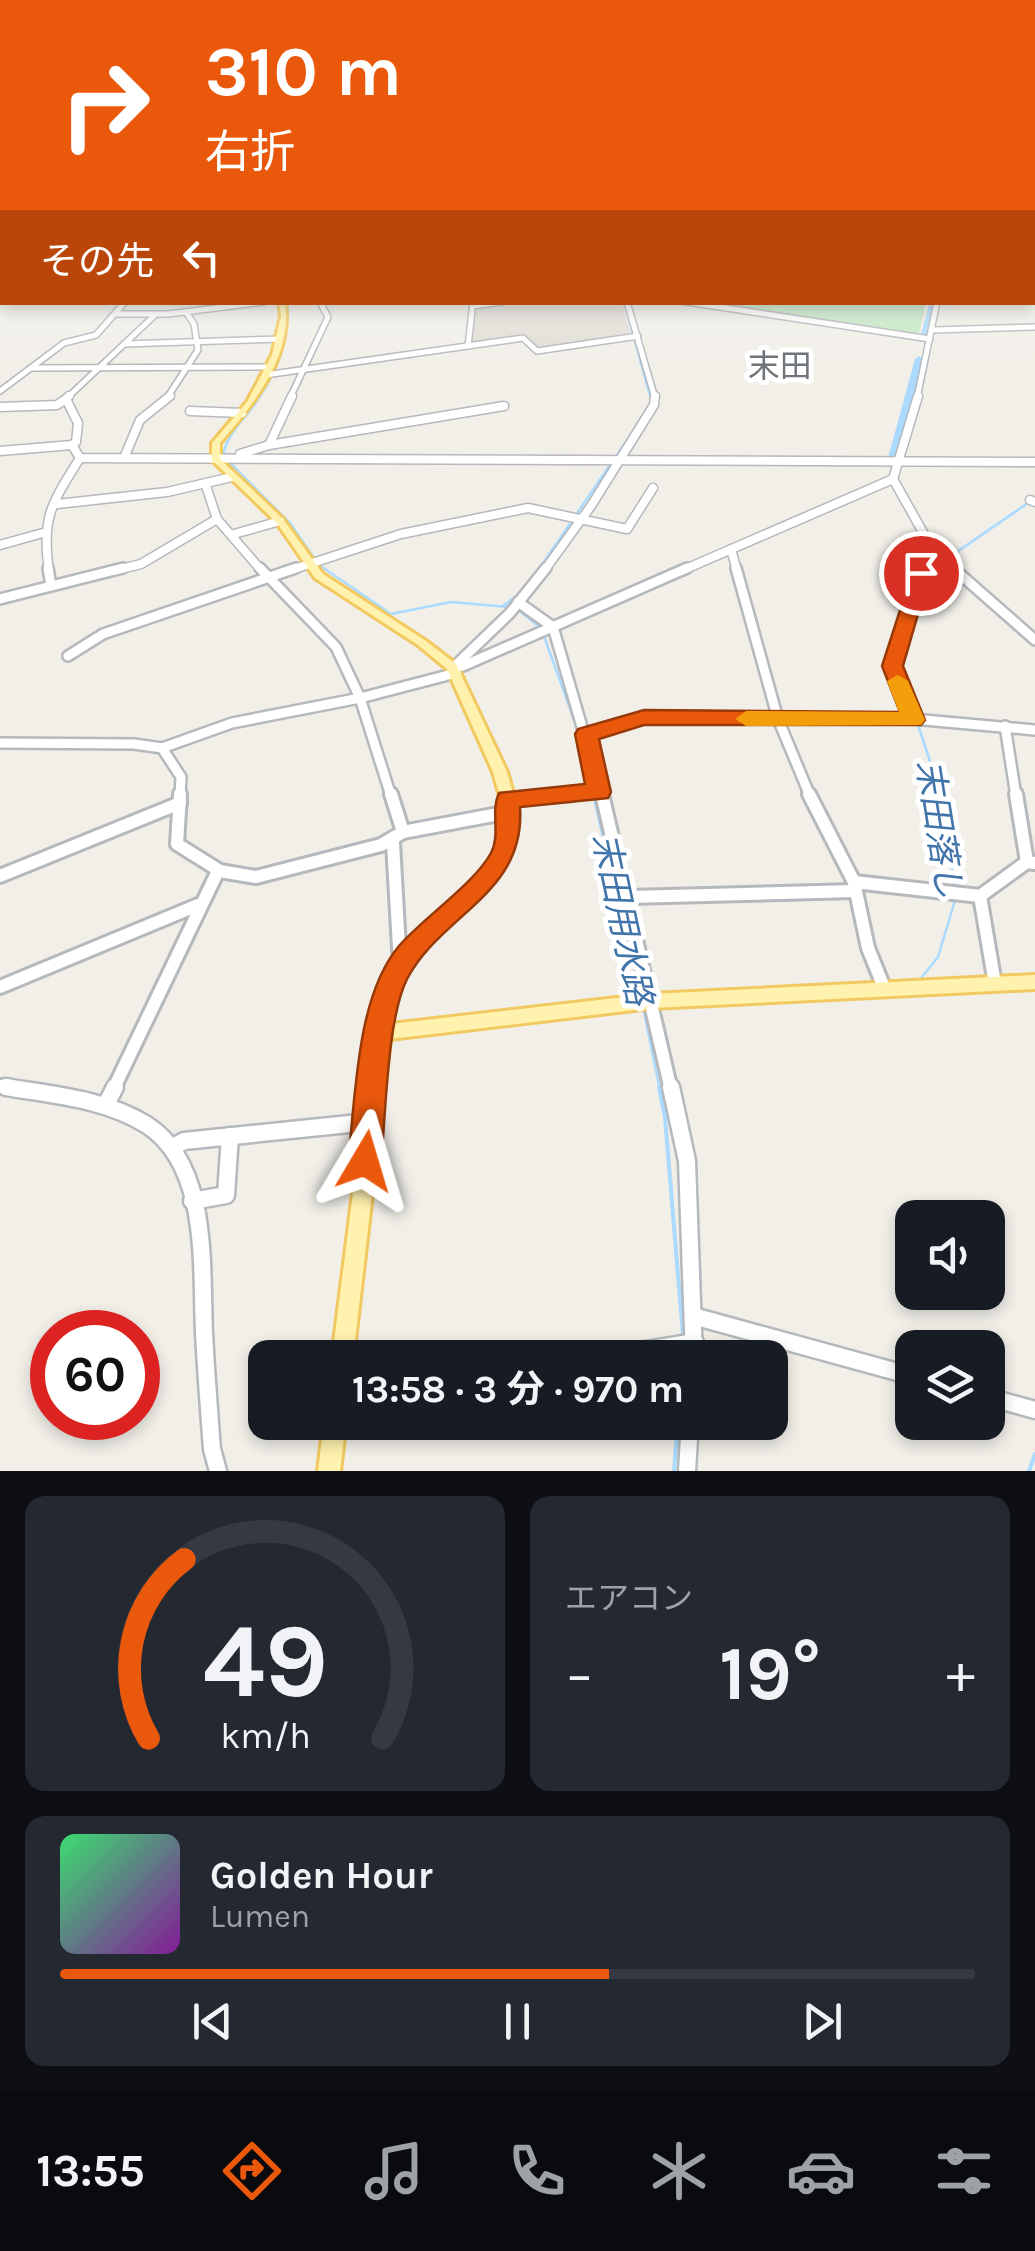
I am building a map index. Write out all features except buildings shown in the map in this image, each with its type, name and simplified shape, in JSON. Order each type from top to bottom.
[{"type":"main road","points":[[282,305],[280,339],[270,373],[216,443],[232,477],[280,521],[327,582],[422,643],[454,670],[508,806],[506,849],[497,865],[400,964],[387,993],[344,1340]]},
{"type":"main road","points":[[380,1032],[651,1002],[1035,982]]},
{"type":"main road","points":[[329,1471],[333,1440]]},
{"type":"street","points":[[0,391],[64,343],[96,335],[123,305]]},
{"type":"street","points":[[117,314],[155,315],[241,305]]},
{"type":"street","points":[[269,445],[328,316],[322,305]]},
{"type":"street","points":[[468,346],[472,305]]},
{"type":"street","points":[[454,670],[518,602],[618,460],[656,397],[629,305]]},
{"type":"street","points":[[709,305],[932,335],[1035,327]]},
{"type":"street","points":[[0,743],[134,744],[162,748],[232,723],[360,698],[454,670],[894,479],[902,462],[937,305]]},
{"type":"street","points":[[124,458],[140,420],[171,395],[198,350],[194,324],[186,312]]},
{"type":"street","points":[[0,407],[57,405],[155,315]]},
{"type":"street","points":[[30,368],[270,373],[523,338],[537,350],[638,336]]},
{"type":"street","points":[[123,344],[280,339]]},
{"type":"street","points":[[52,586],[43,533],[59,492],[81,462],[72,445],[78,423],[66,399]]},
{"type":"street","points":[[224,459],[269,445],[504,406]]},
{"type":"street","points":[[190,412],[242,413]]},
{"type":"street","points":[[0,451],[72,445]]},
{"type":"street","points":[[80,458],[1035,462]]},
{"type":"street","points":[[57,504],[120,500],[206,486],[232,477]]},
{"type":"street","points":[[894,479],[940,558],[1035,640]]},
{"type":"street","points":[[206,486],[216,519],[336,647],[360,698],[403,832]]},
{"type":"street","points":[[68,656],[103,634],[266,576],[401,534],[520,510],[627,529],[653,488]]},
{"type":"street","points":[[0,600],[141,564],[216,519]]},
{"type":"street","points":[[234,534],[280,521]]},
{"type":"street","points":[[0,544],[43,533]]},
{"type":"street","points":[[731,550],[793,764],[855,886],[868,948],[885,990]]},
{"type":"street","points":[[914,720],[894,672],[894,657],[912,612],[916,582],[940,558]]},
{"type":"street","points":[[518,602],[553,627],[629,897],[687,1161],[694,1340]]},
{"type":"street","points":[[586,734],[644,718],[914,720],[1035,730]]},
{"type":"street","points":[[629,897],[855,886],[980,896],[1031,863],[1005,726]]},
{"type":"street","points":[[162,748],[181,777],[177,844],[217,873],[274,877],[340,854],[393,843],[403,832],[508,806],[599,792]]},
{"type":"street","points":[[0,876],[180,803]]},
{"type":"street","points":[[393,843],[400,964]]},
{"type":"street","points":[[106,1105],[217,873]]},
{"type":"street","points":[[980,896],[995,984]]},
{"type":"street","points":[[0,986],[199,904]]},
{"type":"street","points":[[0,1086],[106,1105],[151,1127],[173,1147],[192,1201],[200,1258],[212,1449],[218,1471]]},
{"type":"street","points":[[173,1147],[184,1140],[369,1122]]},
{"type":"street","points":[[192,1201],[226,1195],[230,1136]]},
{"type":"street","points":[[694,1316],[895,1371]]},
{"type":"street","points":[[1005,1402],[1035,1410]]},
{"type":"street","points":[[688,1471],[689,1440]]},
{"type":"shaded area","points":[[623,305],[631,335],[536,349],[525,337],[470,344],[475,307]]},
{"type":"green space","points":[[708,305],[926,305],[918,337]]},
{"type":"waterway","name":"末田用水路","points":[[223,454],[279,361],[287,305]]},
{"type":"waterway","points":[[625,305],[651,399]]},
{"type":"waterway","name":"末田落し","points":[[924,337],[933,305]]},
{"type":"waterway","name":"末田落し","points":[[911,388],[919,359]]},
{"type":"waterway","name":"末田落し","points":[[893,458],[910,390]]},
{"type":"waterway","points":[[615,458],[630,436]]},
{"type":"waterway","name":"末田用水路","points":[[227,460],[290,523],[314,558]]},
{"type":"waterway","points":[[533,578],[610,465]]},
{"type":"waterway","name":"末田落し","points":[[948,558],[1028,503]]},
{"type":"waterway","name":"末田用水路","points":[[319,565],[391,614],[451,602],[509,607]]},
{"type":"waterway","points":[[504,605],[518,595]]},
{"type":"waterway","name":"末田用水路","points":[[517,609],[541,628]]},
{"type":"waterway","name":"末田落し","points":[[901,677],[900,663],[911,627]]},
{"type":"waterway","name":"末田用水路","points":[[544,636],[578,731],[640,994]]},
{"type":"waterway","name":"末田落し","points":[[917,722],[929,758],[956,889]]},
{"type":"waterway","name":"末田落し","points":[[922,977],[938,957],[956,897]]},
{"type":"waterway","name":"末田用水路","points":[[643,1007],[660,1090]]},
{"type":"waterway","name":"末田用水路","points":[[659,1087],[665,1117],[683,1336]]},
{"type":"waterway","name":"末田用水路","points":[[674,1471],[677,1440]]},
{"type":"waterway","points":[[1029,1471],[1035,1454]]},
{"type":"slow traffic","points":[[746,719],[914,720],[898,681]]},
{"type":"district","name":"末田","points":[[780,366]]},
{"type":"route","points":[[365,1161],[380,1032],[392,978],[409,954],[497,865],[506,849],[508,800],[599,792],[586,734],[623,722],[668,717],[914,720],[893,666],[921,573]]}]
